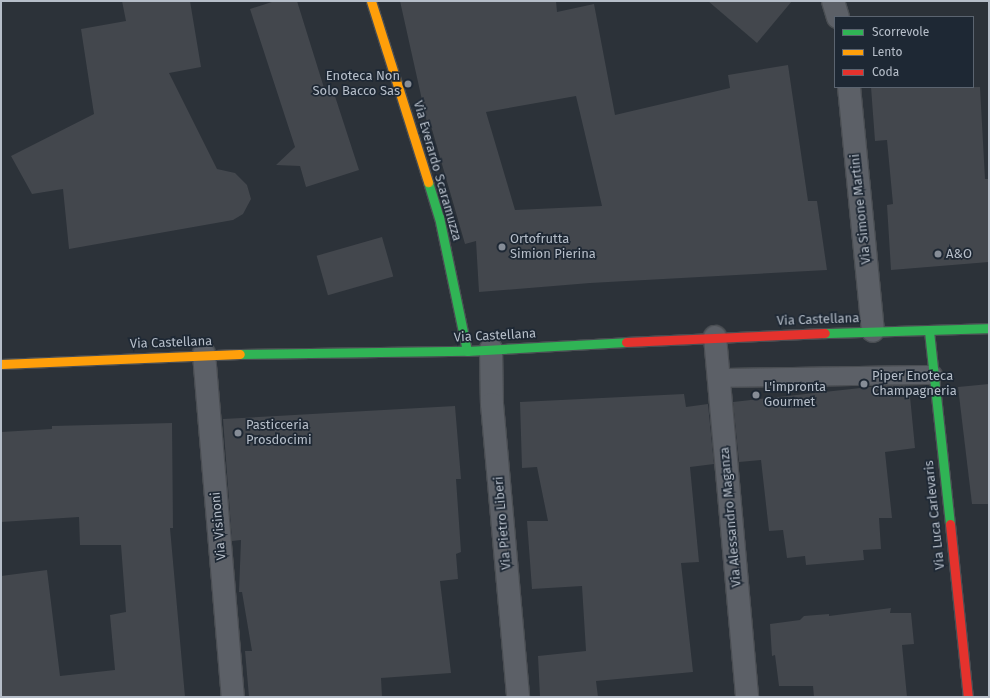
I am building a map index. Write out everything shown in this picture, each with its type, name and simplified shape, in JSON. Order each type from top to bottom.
[{"type":"street","name":"Via Everardo Scaramuzza","points":[[370,1],[439,217],[467,351]]},
{"type":"street","points":[[833,1],[838,16]]},
{"type":"street","name":"Via Simone Martini","points":[[849,88],[873,331]]},
{"type":"street","name":"Via Castellana","points":[[1,364],[204,354],[467,351],[715,337],[989,328]]},
{"type":"street","name":"Via Luca Carlevaris","points":[[929,331],[968,697]]},
{"type":"street","name":"Via Alessandro Maganza","points":[[715,337],[747,697]]},
{"type":"street","name":"Via Pietro Liberi","points":[[491,350],[492,404],[518,697]]},
{"type":"street","name":"Via Visinoni","points":[[204,354],[233,697]]},
{"type":"lane","points":[[718,378],[933,374]]},
{"type":"building","points":[[122,1],[190,1],[201,67],[169,73],[217,169],[235,173],[247,185],[251,199],[243,214],[233,220],[69,249],[63,189],[32,194],[11,156],[94,114],[81,29],[126,21]]},
{"type":"building","points":[[275,1],[297,1],[325,91],[332,87],[359,170],[306,187],[300,166],[276,165],[295,147],[250,9]]},
{"type":"building","points":[[400,1],[556,1],[557,12],[594,4],[615,115],[730,88],[728,75],[788,65],[808,201],[817,201],[827,270],[590,283],[479,292],[476,241],[465,244],[431,126],[428,127]],"holes":[[[576,96],[602,206],[515,210],[486,112]]]},
{"type":"building","points":[[708,1],[792,1],[757,43]]},
{"type":"building","points":[[980,87],[985,179],[989,179],[989,262],[891,270],[887,205],[893,204],[887,140],[875,141],[871,88]]},
{"type":"building","points":[[382,237],[393,276],[328,295],[317,256]]},
{"type":"building","points":[[989,384],[989,504],[972,504],[958,387]]},
{"type":"building","points":[[879,386],[909,386],[915,448],[885,452],[892,518],[879,518],[881,549],[863,550],[864,560],[806,565],[805,556],[787,558],[783,530],[769,531],[761,460],[739,462],[733,402]]},
{"type":"building","points":[[684,394],[686,407],[708,404],[714,464],[690,467],[699,562],[681,563],[693,672],[596,681],[598,697],[540,697],[538,656],[586,651],[582,586],[532,589],[527,521],[548,521],[537,467],[522,468],[520,402]]},
{"type":"building","points":[[455,406],[461,479],[456,479],[461,552],[456,554],[458,579],[440,581],[451,673],[381,678],[382,697],[249,697],[245,651],[252,651],[242,592],[239,592],[241,540],[232,541],[223,419]]},
{"type":"building","points":[[172,423],[173,528],[170,528],[185,697],[1,697],[1,576],[47,570],[60,676],[115,670],[110,615],[126,612],[121,545],[80,545],[79,517],[1,522],[1,432],[52,429],[52,426]]},
{"type":"building","points":[[891,608],[890,613],[911,613],[914,644],[902,645],[907,697],[814,697],[813,686],[779,686],[775,655],[772,656],[770,624],[800,620],[804,616],[829,614],[829,616]]},
{"type":"traffic: fast","points":[[428,182],[439,217],[467,351]]},
{"type":"traffic: fast","points":[[825,333],[989,328]]},
{"type":"traffic: fast","points":[[929,331],[950,524]]},
{"type":"traffic: fast","points":[[240,354],[467,351],[626,342]]},
{"type":"traffic: slow","points":[[371,1],[428,182]]},
{"type":"traffic: slow","points":[[1,364],[240,354]]},
{"type":"traffic: jam","points":[[626,342],[825,333]]},
{"type":"traffic: jam","points":[[950,524],[968,697]]},
{"type":"place","name":"Enoteca Non Solo Bacco Sas","points":[[408,84]]},
{"type":"place","name":"Ortofrutta Simion Pierina","points":[[502,247]]},
{"type":"place","name":"A&O","points":[[938,254]]},
{"type":"place","name":"Piper Enoteca Champagneria","points":[[864,384]]},
{"type":"place","name":"L'impronta Gourmet","points":[[756,395]]},
{"type":"place","name":"Pasticceria Prosdocimi","points":[[238,433]]}]
